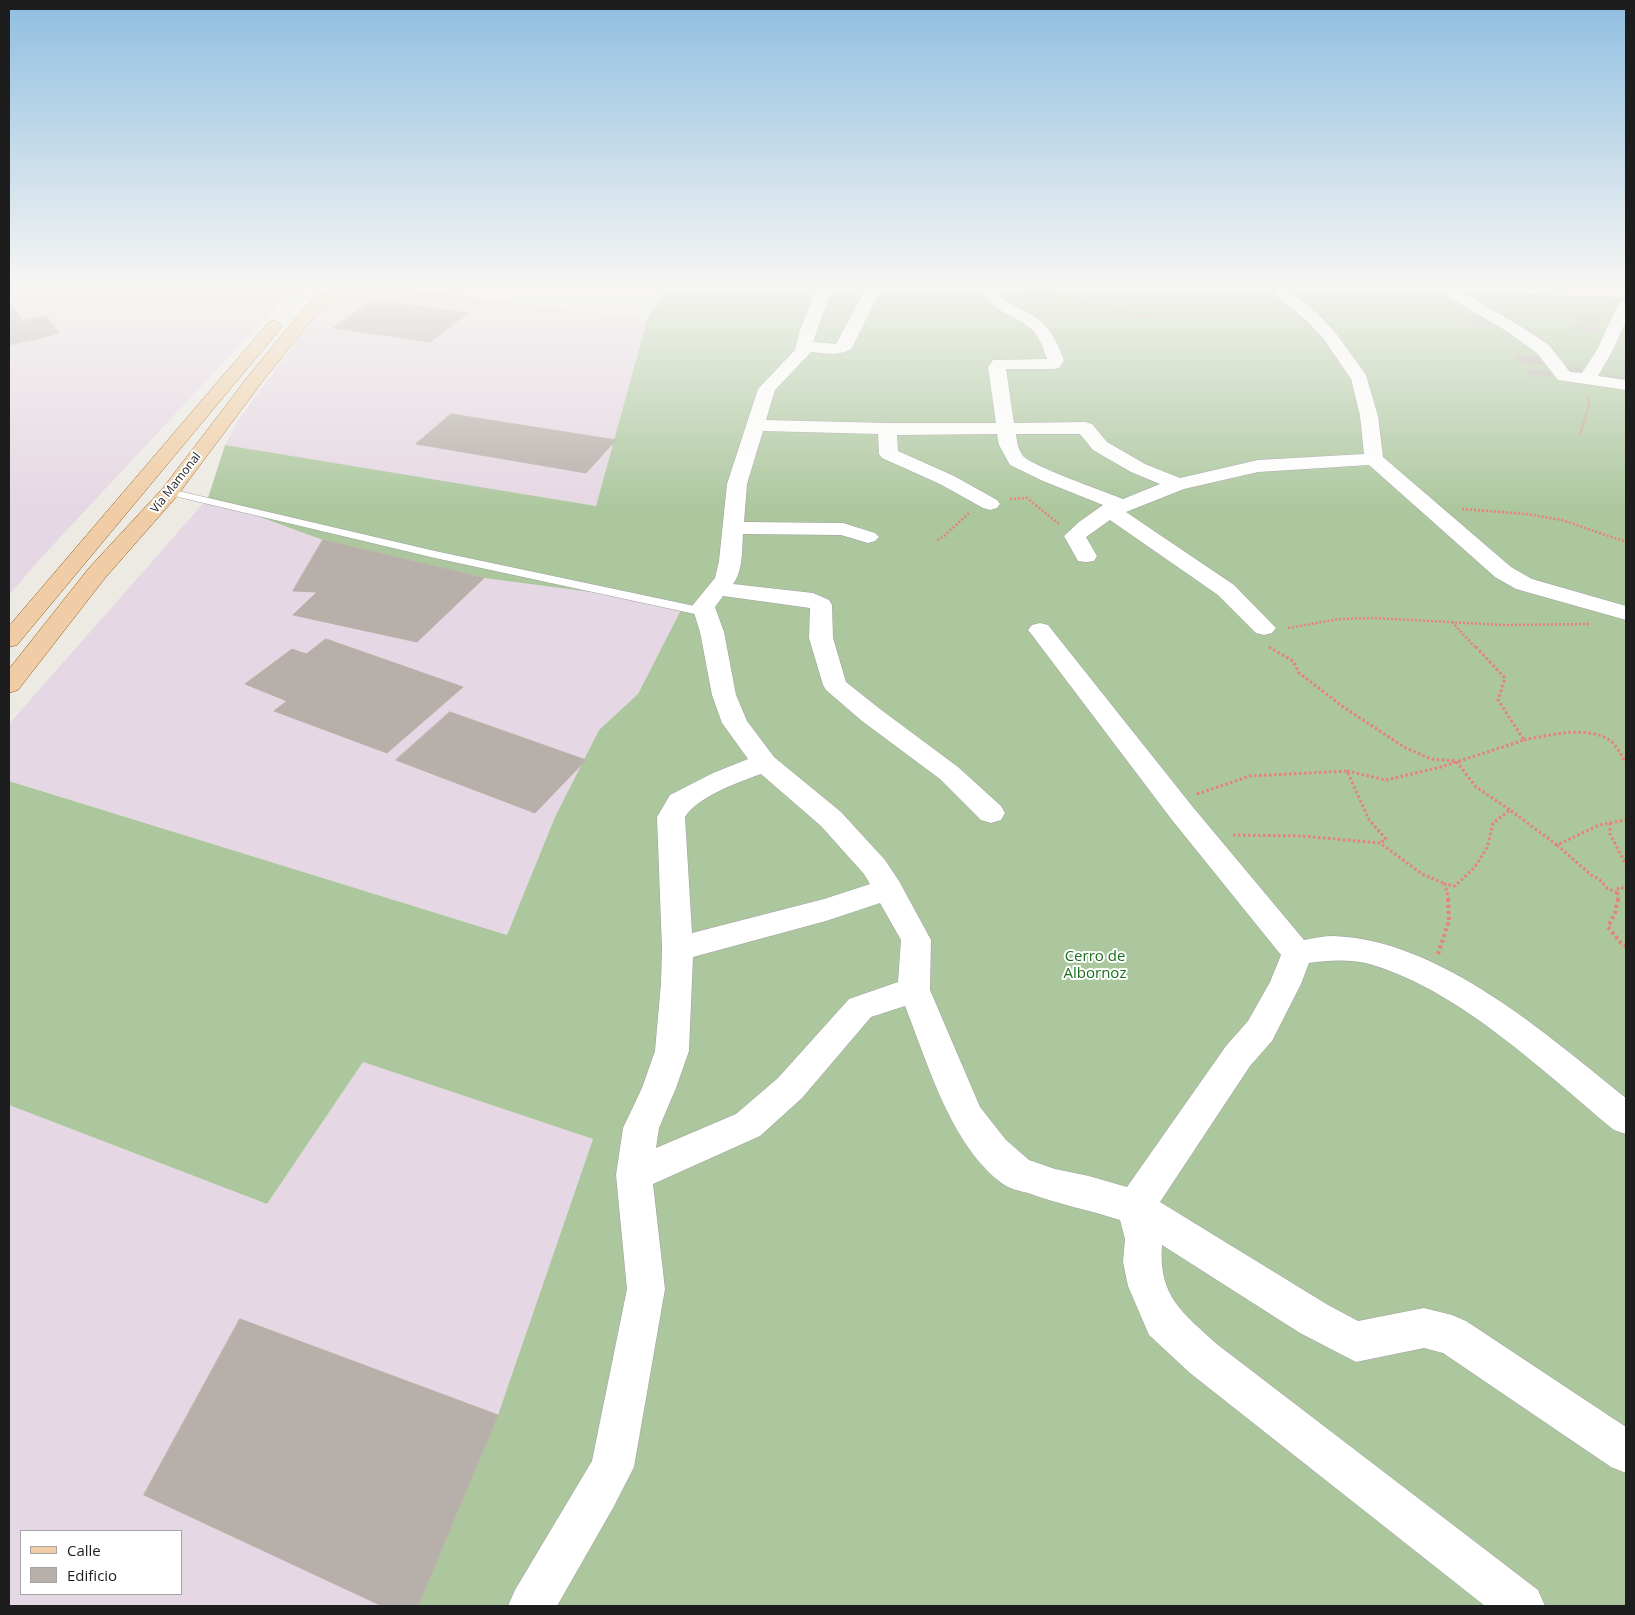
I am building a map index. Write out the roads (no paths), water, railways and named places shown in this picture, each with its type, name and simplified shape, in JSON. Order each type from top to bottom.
[{"type":"main road","name":"Vía Mamonal","points":[[9,640],[246,358]]},
{"type":"main road","name":"Vía Mamonal","points":[[9,685],[97,573],[170,492],[272,358]]},
{"type":"street","points":[[797,358],[767,389],[737,484],[730,561],[726,579],[711,600],[712,632],[724,695],[735,723],[765,763],[831,819],[875,868],[889,889],[916,940],[914,990],[967,1117],[993,1151],[1017,1173],[1056,1186],[1089,1193],[1136,1207],[1314,1319],[1356,1342],[1424,1328],[1452,1335],[1626,1452]]},
{"type":"street","points":[[1055,358],[1053,364],[999,364],[997,366],[1008,445],[1017,461],[1116,508],[1241,602],[1264,628]]},
{"type":"street","points":[[1345,358],[1360,379],[1369,416],[1374,459],[1503,572],[1524,584],[1626,613]]},
{"type":"street","points":[[1550,358],[1564,376],[1626,384]]},
{"type":"street","points":[[1587,379],[1600,358]]},
{"type":"street","points":[[755,424],[887,430],[1085,428],[1100,446],[1138,468],[1178,484]]},
{"type":"street","points":[[887,430],[889,454],[947,480],[990,504]]},
{"type":"street","points":[[1086,556],[1075,536],[1089,524],[1116,508],[1178,484],[1258,466],[1374,459]]},
{"type":"street","points":[[733,528],[843,529],[868,537]]},
{"type":"street","points":[[711,600],[813,600],[821,605],[821,638],[835,685],[871,715],[950,773],[990,813]]},
{"type":"street","points":[[1040,630],[1200,836],[1297,953]]},
{"type":"street","points":[[531,1606],[612,1467],[646,1289],[634,1175],[641,1128],[660,1088],[672,1051],[677,983],[677,949],[671,817],[680,802],[722,779],[765,763]]},
{"type":"street","points":[[677,949],[826,910],[889,889]]},
{"type":"street","points":[[1297,953],[1334,948],[1375,954],[1408,965],[1434,978],[1461,993],[1501,1020],[1626,1119]]},
{"type":"street","points":[[1297,953],[1282,992],[1260,1031],[1238,1056],[1136,1207],[1144,1239],[1142,1262],[1147,1286],[1163,1321],[1204,1358],[1522,1606]]},
{"type":"street","points":[[634,1175],[748,1125],[790,1088],[860,1008],[914,990]]},
{"type":"lane","points":[[170,492],[217,500],[315,527],[523,575],[711,600]]},
{"type":"park label","name":"Cerro de Albornoz","points":[[1095,966]]}]
